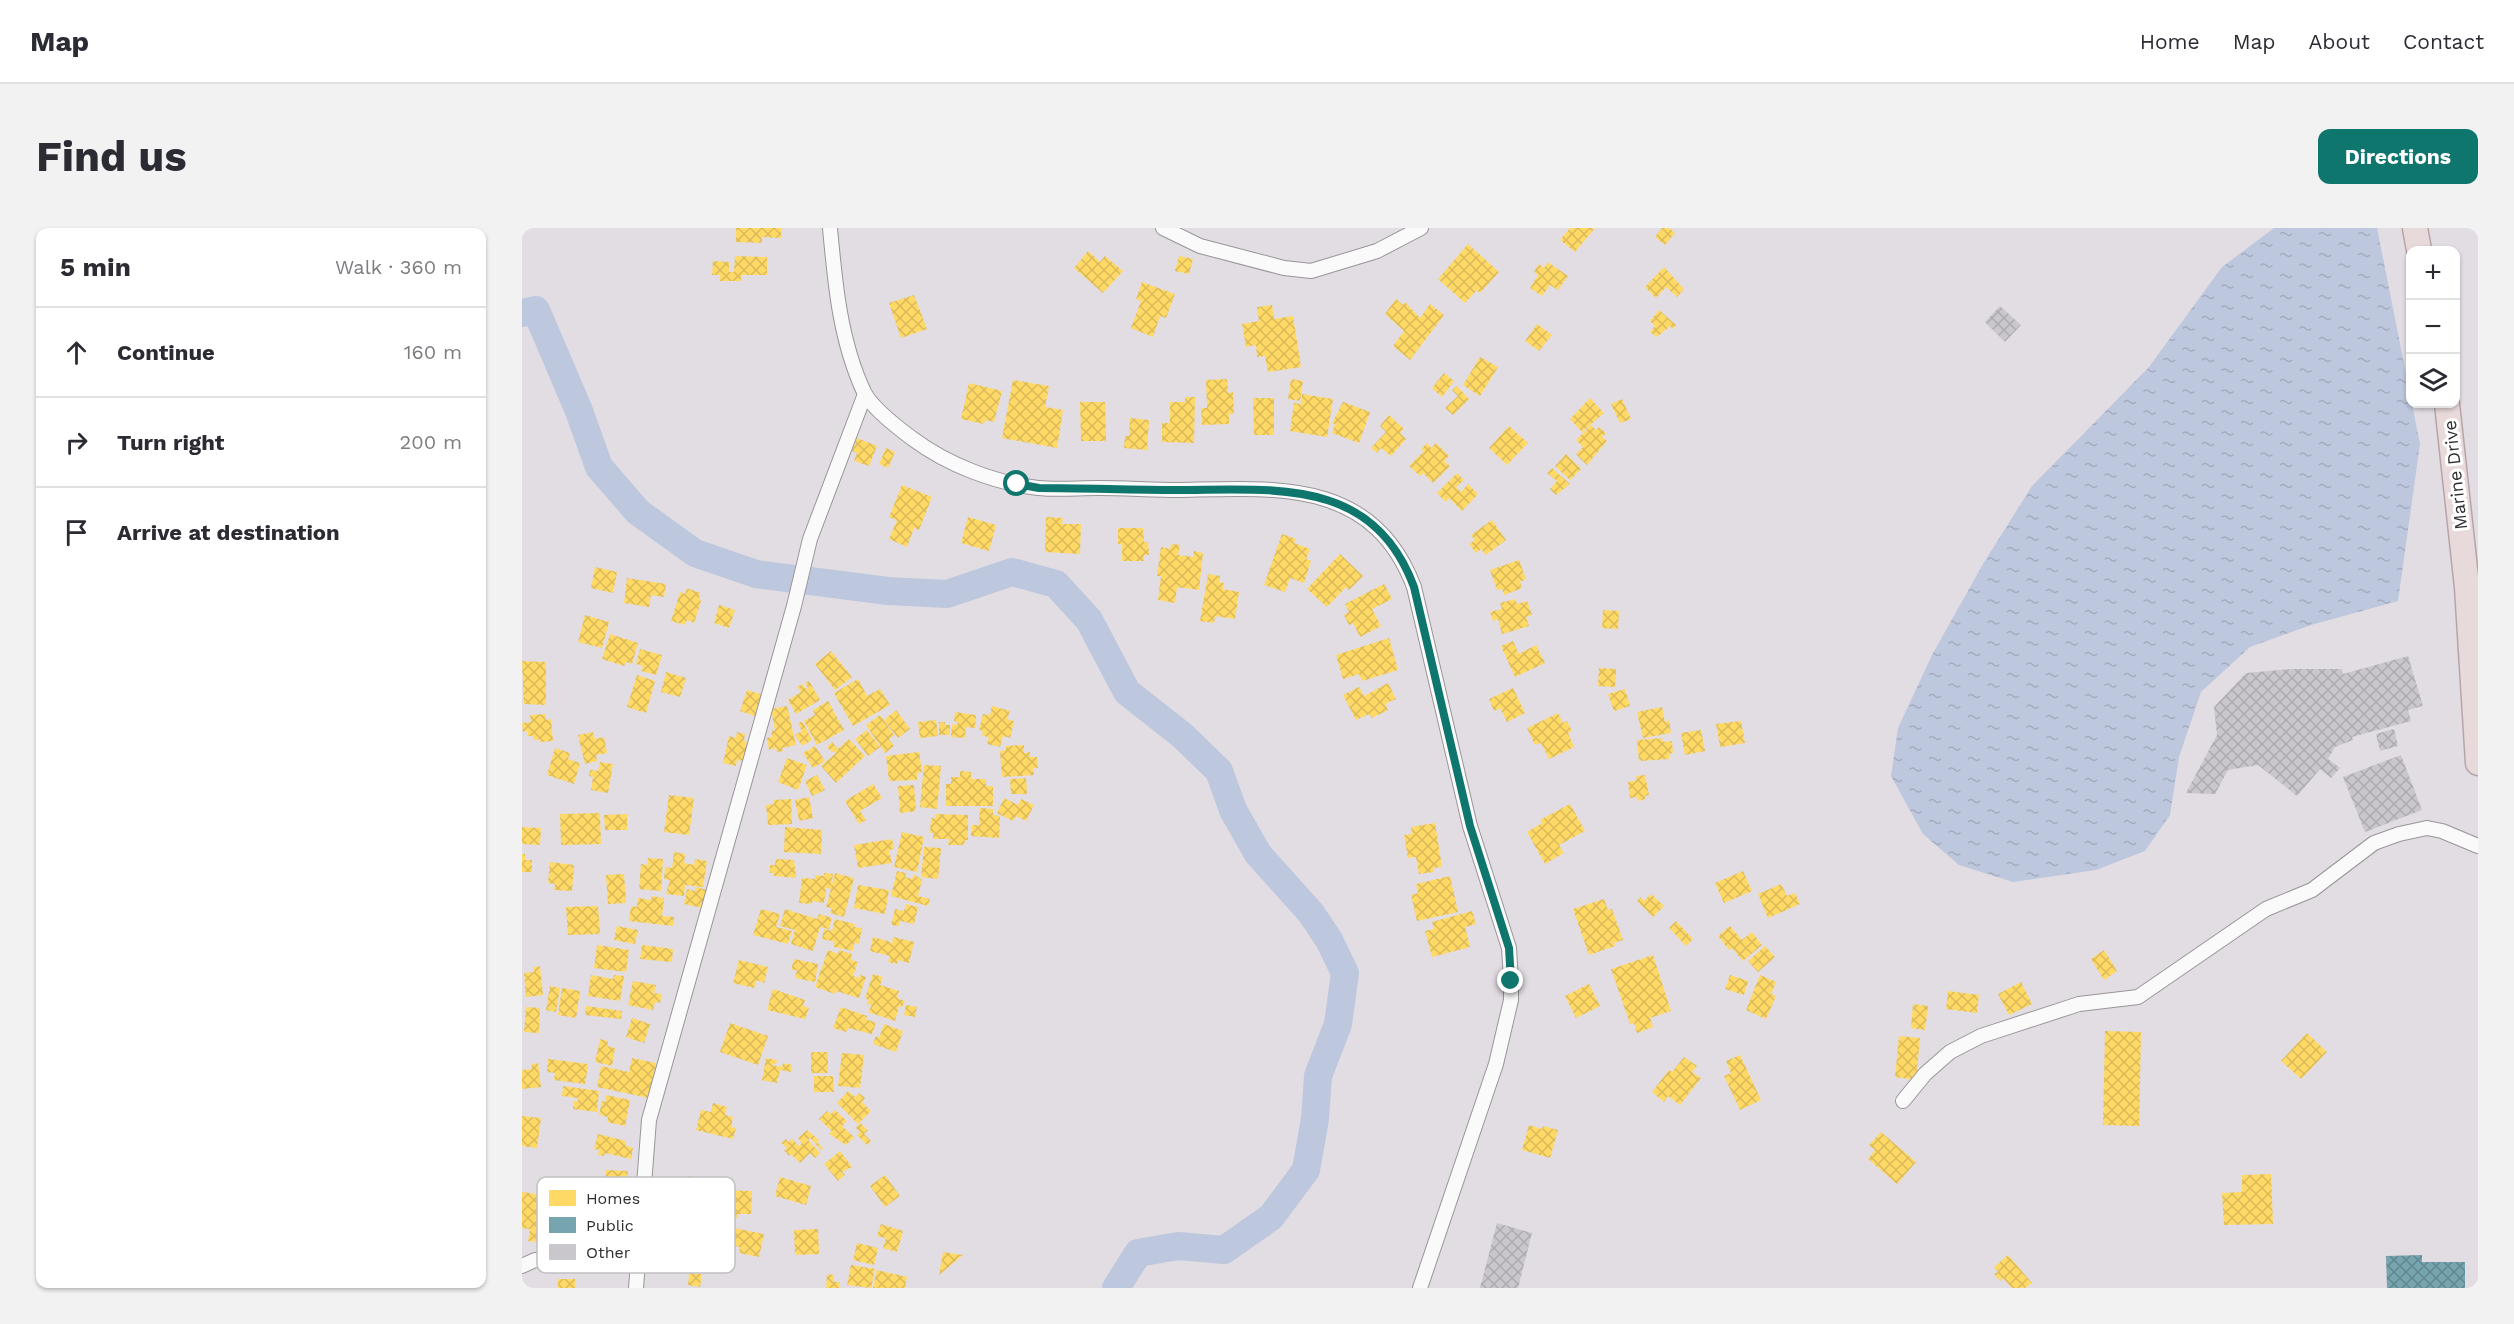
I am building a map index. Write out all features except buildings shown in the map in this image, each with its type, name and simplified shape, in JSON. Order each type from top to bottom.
[{"type":"highway","points":[[2415,228],[2418,246]]},
{"type":"highway","name":"Marine Drive","points":[[2447,408],[2467,587],[2478,763]]},
{"type":"street","points":[[830,228],[834,275],[842,325],[865,394],[888,418],[921,445],[964,467],[1001,480],[1039,488],[1178,490],[1239,488],[1316,495],[1367,520],[1390,540],[1401,556],[1414,587],[1470,826],[1509,948],[1511,981],[1511,1000],[1496,1064],[1420,1288]]},
{"type":"street","points":[[1163,228],[1200,246],[1284,268],[1311,271],[1377,251],[1421,228]]},
{"type":"street","points":[[644,1177],[649,1120],[794,606],[810,539],[865,394]]},
{"type":"street","points":[[1903,1101],[1925,1074],[1950,1052],[1981,1036],[2079,1004],[2138,997],[2266,909],[2312,890],[2374,843],[2399,834],[2427,828],[2442,831],[2478,846]]},
{"type":"street","points":[[522,1266],[537,1260]]},
{"type":"street","points":[[636,1288],[637,1273]]},
{"type":"water","points":[[2274,228],[2377,228],[2406,374],[2406,408],[2413,408],[2420,444],[2398,601],[2311,625],[2250,647],[2201,692],[2179,757],[2170,815],[2145,851],[2096,870],[2013,882],[1959,865],[1923,834],[1891,776],[1898,728],[1932,655],[1983,564],[2032,486],[2149,367],[2222,267]]},
{"type":"waterway","points":[[522,313],[536,310],[579,411],[599,467],[638,512],[695,553],[756,574],[888,591],[947,594],[1012,572],[1056,584],[1089,620],[1127,692],[1183,736],[1219,771],[1233,810],[1258,854],[1311,913],[1329,940],[1345,973],[1338,1024],[1318,1076],[1315,1119],[1306,1170],[1271,1217],[1224,1250],[1178,1246],[1138,1253],[1116,1288]]},
{"type":"route","points":[[1017,484],[1039,488],[1178,490],[1239,488],[1291,491],[1316,495],[1339,505],[1367,520],[1390,540],[1401,556],[1414,587],[1470,826],[1509,948],[1511,981]]}]
